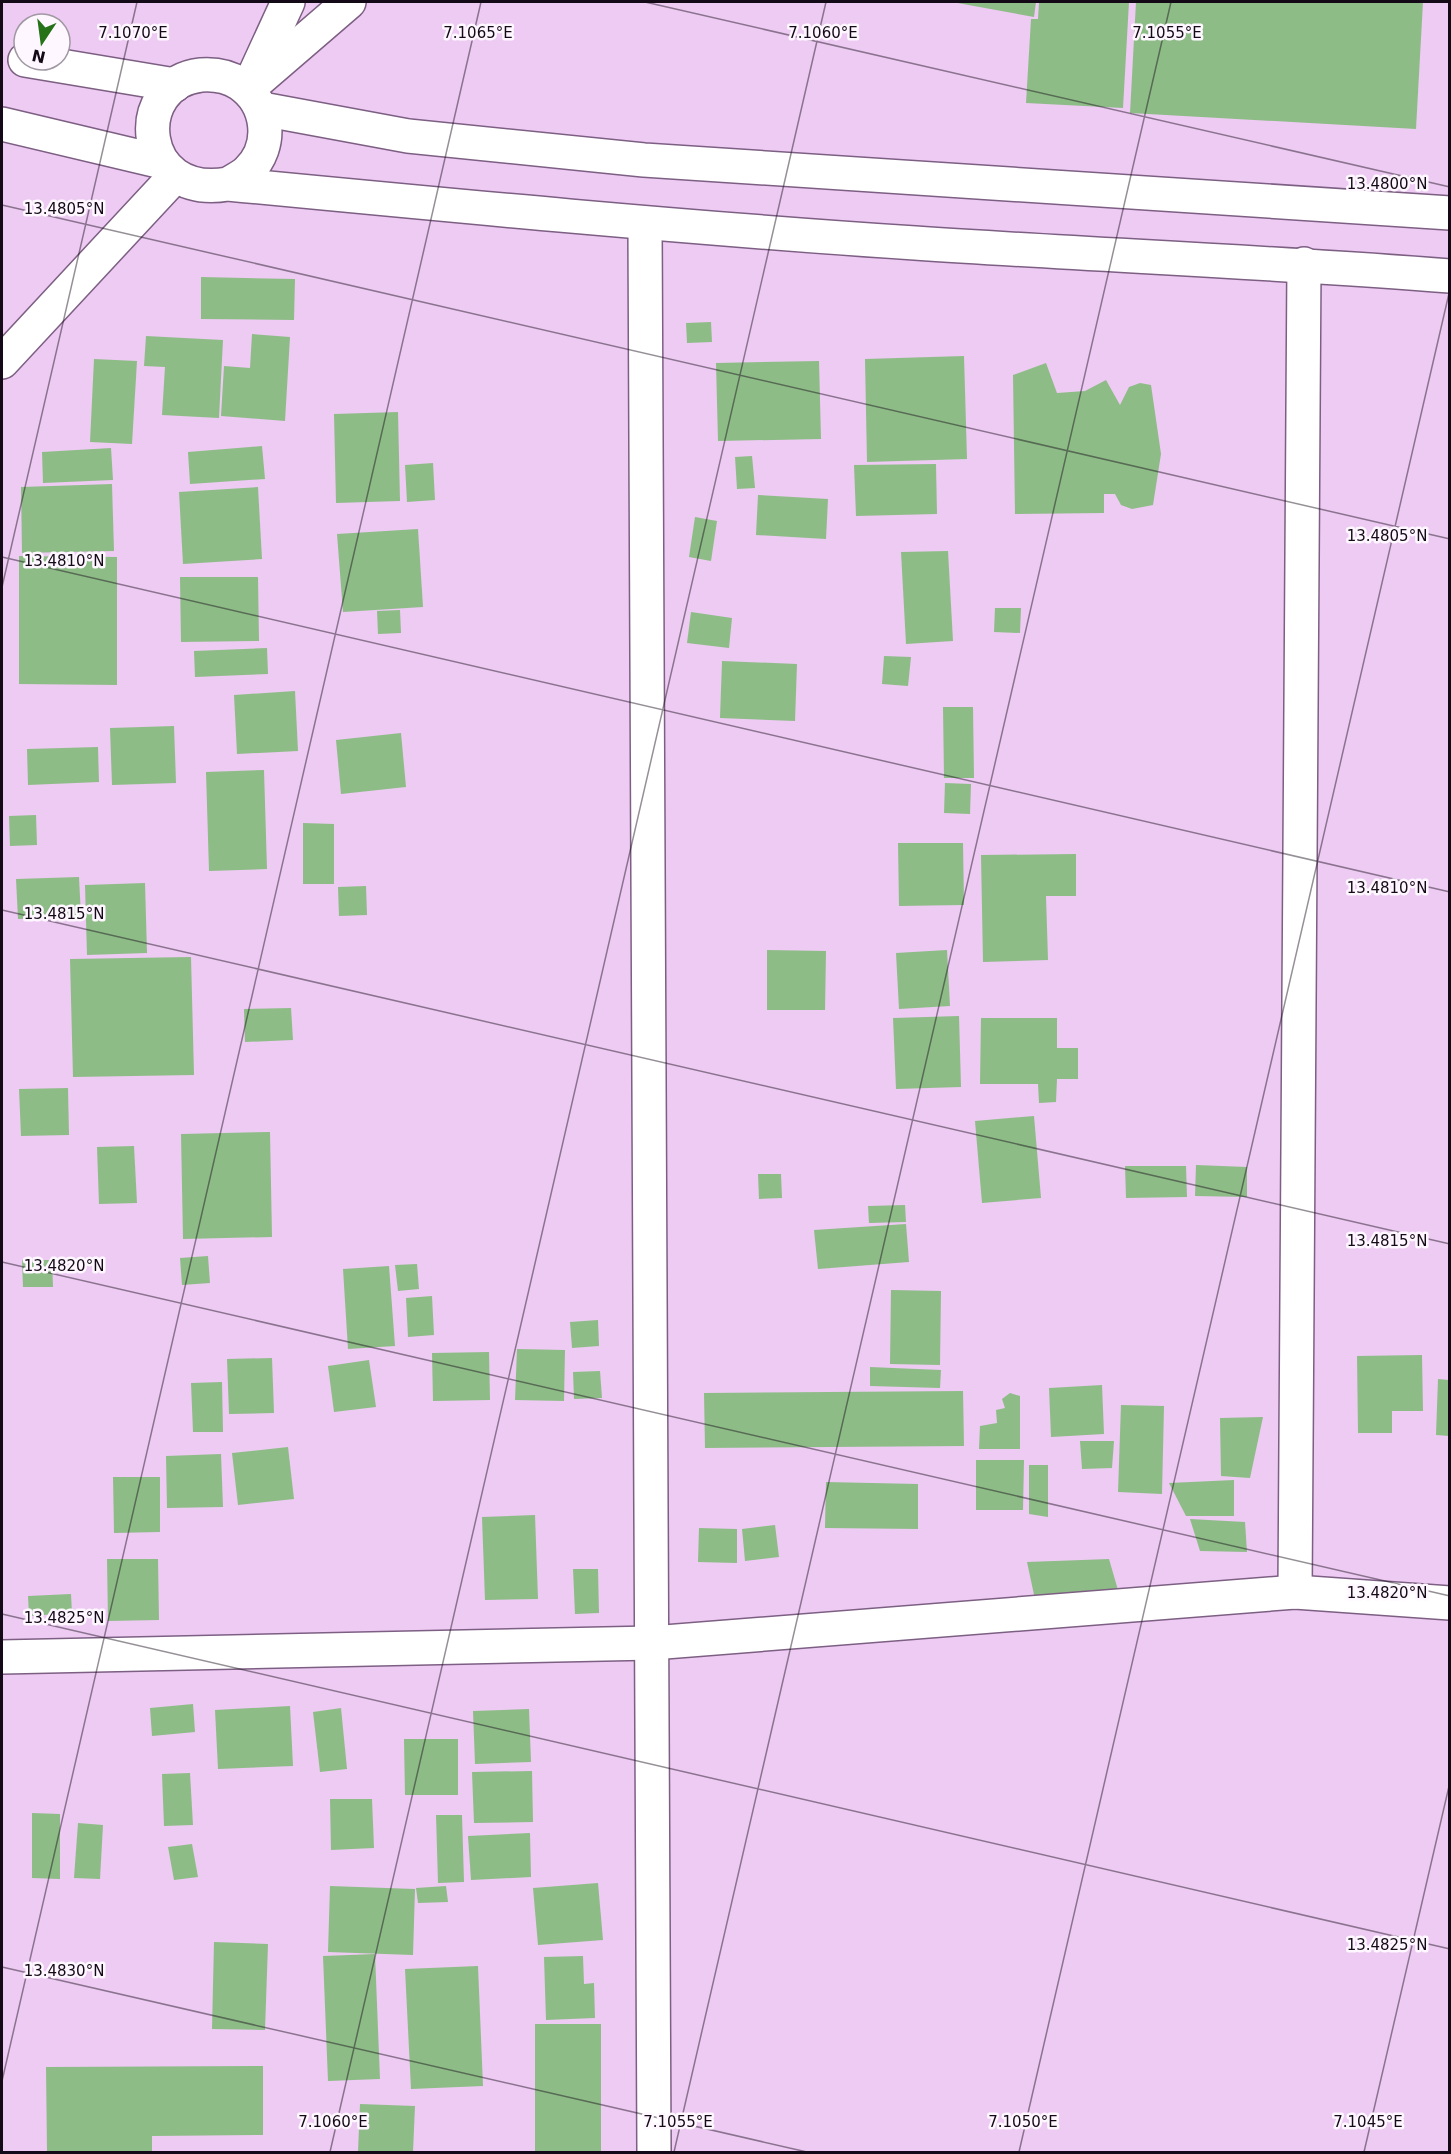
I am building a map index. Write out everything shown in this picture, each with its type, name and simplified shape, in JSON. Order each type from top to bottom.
[{"type":"street","points":[[228,184],[248,172],[261,153],[266,131],[255,99],[288,2]]},
{"type":"street","points":[[255,99],[349,2]]},
{"type":"street","points":[[72,68],[176,85]]},
{"type":"street","points":[[168,169],[154,146],[154,120],[163,97],[176,85],[193,76],[212,74],[232,79],[255,99],[408,136],[644,160],[1449,213]]},
{"type":"street","points":[[2,124],[168,169],[192,184],[210,187],[228,184],[645,224],[917,243],[1304,264],[1449,276]]},
{"type":"street","points":[[2,362],[168,169]]},
{"type":"street","points":[[645,224],[654,2152]]},
{"type":"street","points":[[1295,1592],[1304,264]]},
{"type":"street","points":[[2,1657],[652,1643],[1295,1592],[1449,1603]]},
{"type":"building","points":[[952,2],[1036,2],[1034,17]]},
{"type":"building","points":[[1039,2],[1129,2],[1123,108],[1026,103],[1031,19],[1038,19]]},
{"type":"building","points":[[1136,2],[1423,2],[1416,129],[1130,113]]},
{"type":"building","points":[[201,277],[295,279],[294,320],[201,319]]},
{"type":"building","points":[[711,322],[712,342],[687,343],[686,323]]},
{"type":"building","points":[[252,334],[290,337],[285,421],[221,416],[224,366],[250,368]]},
{"type":"building","points":[[146,336],[223,340],[219,418],[162,415],[165,367],[144,366]]},
{"type":"building","points":[[964,356],[967,459],[867,462],[865,359]]},
{"type":"building","points":[[94,359],[137,361],[132,444],[90,442]]},
{"type":"building","points":[[819,361],[821,439],[718,441],[716,363]]},
{"type":"building","points":[[1046,363],[1057,393],[1085,391],[1106,380],[1120,405],[1129,387],[1140,383],[1151,385],[1161,454],[1153,505],[1132,509],[1121,505],[1115,494],[1104,494],[1104,513],[1015,514],[1013,375]]},
{"type":"building","points":[[398,412],[400,501],[336,503],[334,414]]},
{"type":"building","points":[[262,446],[265,479],[190,484],[188,452]]},
{"type":"building","points":[[111,448],[113,480],[43,483],[42,452]]},
{"type":"building","points":[[752,456],[755,488],[737,489],[735,457]]},
{"type":"building","points":[[433,463],[435,500],[407,502],[405,465]]},
{"type":"building","points":[[936,464],[937,514],[856,516],[854,465]]},
{"type":"building","points":[[112,484],[114,551],[22,553],[21,487]]},
{"type":"building","points":[[258,487],[262,559],[183,564],[179,492]]},
{"type":"building","points":[[758,495],[828,499],[826,539],[756,535]]},
{"type":"building","points":[[695,517],[717,521],[711,561],[689,557]]},
{"type":"building","points":[[418,529],[423,607],[343,612],[337,534]]},
{"type":"building","points":[[948,551],[953,641],[906,644],[901,552]]},
{"type":"building","points":[[19,556],[117,557],[117,685],[19,684]]},
{"type":"building","points":[[180,577],[258,577],[259,641],[181,642]]},
{"type":"building","points":[[995,608],[1021,608],[1020,633],[994,632]]},
{"type":"building","points":[[400,610],[401,633],[378,634],[377,611]]},
{"type":"building","points":[[691,612],[732,618],[729,648],[687,643]]},
{"type":"building","points":[[267,648],[268,674],[195,677],[194,651]]},
{"type":"building","points":[[884,656],[911,657],[908,686],[882,684]]},
{"type":"building","points":[[722,661],[797,664],[795,721],[720,718]]},
{"type":"building","points":[[295,691],[298,751],[237,754],[234,695]]},
{"type":"building","points":[[943,707],[973,707],[974,778],[944,778]]},
{"type":"building","points":[[174,726],[176,783],[112,785],[110,728]]},
{"type":"building","points":[[401,733],[406,787],[341,794],[336,740]]},
{"type":"building","points":[[98,747],[99,782],[28,785],[27,749]]},
{"type":"building","points":[[264,770],[267,869],[209,871],[206,772]]},
{"type":"building","points":[[945,783],[971,784],[970,814],[944,813]]},
{"type":"building","points":[[36,815],[37,845],[10,846],[9,816]]},
{"type":"building","points":[[303,823],[334,824],[334,884],[303,884]]},
{"type":"building","points":[[898,843],[963,843],[964,905],[899,906]]},
{"type":"building","points":[[1076,854],[1076,896],[1046,896],[1048,960],[983,962],[981,855]]},
{"type":"building","points":[[79,877],[81,917],[18,919],[16,879]]},
{"type":"building","points":[[145,883],[147,953],[87,955],[85,885]]},
{"type":"building","points":[[366,886],[367,915],[339,916],[338,887]]},
{"type":"building","points":[[767,950],[826,951],[825,1010],[767,1010]]},
{"type":"building","points":[[947,950],[950,1006],[899,1009],[896,953]]},
{"type":"building","points":[[191,957],[194,1075],[73,1077],[70,959]]},
{"type":"building","points":[[291,1008],[293,1040],[245,1042],[244,1009]]},
{"type":"building","points":[[959,1016],[961,1087],[896,1089],[893,1018]]},
{"type":"building","points":[[981,1018],[1057,1018],[1057,1048],[1078,1048],[1078,1079],[1057,1079],[1056,1102],[1039,1103],[1038,1084],[980,1084]]},
{"type":"building","points":[[68,1088],[69,1135],[21,1136],[19,1089]]},
{"type":"building","points":[[1034,1116],[1041,1198],[982,1203],[975,1121]]},
{"type":"building","points":[[270,1132],[272,1237],[183,1239],[181,1134]]},
{"type":"building","points":[[134,1146],[137,1203],[99,1204],[97,1147]]},
{"type":"building","points":[[1196,1165],[1247,1167],[1247,1197],[1195,1196]]},
{"type":"building","points":[[1125,1166],[1186,1166],[1187,1197],[1126,1198]]},
{"type":"building","points":[[758,1174],[781,1174],[782,1198],[759,1199]]},
{"type":"building","points":[[905,1205],[906,1222],[869,1223],[868,1206]]},
{"type":"building","points":[[906,1224],[909,1262],[818,1269],[814,1230]]},
{"type":"building","points":[[208,1256],[210,1283],[182,1285],[180,1258]]},
{"type":"building","points":[[22,1260],[52,1260],[53,1287],[23,1287]]},
{"type":"building","points":[[417,1264],[419,1289],[398,1291],[395,1265]]},
{"type":"building","points":[[389,1266],[395,1346],[348,1349],[343,1269]]},
{"type":"building","points":[[891,1290],[941,1291],[940,1365],[890,1364]]},
{"type":"building","points":[[432,1296],[434,1335],[408,1337],[406,1298]]},
{"type":"building","points":[[598,1320],[599,1346],[572,1348],[570,1322]]},
{"type":"building","points":[[517,1349],[565,1350],[564,1401],[515,1400]]},
{"type":"building","points":[[489,1352],[490,1400],[433,1401],[432,1353]]},
{"type":"building","points":[[1422,1355],[1423,1411],[1392,1411],[1392,1433],[1358,1433],[1357,1356]]},
{"type":"building","points":[[272,1358],[274,1413],[229,1414],[227,1359]]},
{"type":"building","points":[[369,1360],[376,1407],[334,1412],[328,1366]]},
{"type":"building","points":[[870,1367],[941,1370],[940,1388],[870,1386]]},
{"type":"building","points":[[600,1371],[602,1398],[574,1399],[573,1372]]},
{"type":"building","points":[[1438,1379],[1449,1380],[1449,1436],[1436,1435]]},
{"type":"building","points":[[222,1382],[223,1432],[193,1432],[191,1383]]},
{"type":"building","points":[[1102,1385],[1104,1434],[1051,1437],[1049,1388]]},
{"type":"building","points":[[963,1391],[964,1446],[705,1448],[704,1393]]},
{"type":"building","points":[[1010,1393],[1020,1396],[1020,1449],[979,1449],[980,1426],[997,1423],[996,1410],[1005,1408],[1002,1399]]},
{"type":"building","points":[[1121,1405],[1164,1406],[1162,1494],[1118,1492]]},
{"type":"building","points":[[1263,1417],[1250,1478],[1221,1476],[1220,1418]]},
{"type":"building","points":[[1080,1441],[1114,1441],[1112,1468],[1082,1469]]},
{"type":"building","points":[[288,1447],[294,1499],[238,1505],[232,1453]]},
{"type":"building","points":[[221,1454],[223,1507],[167,1508],[166,1456]]},
{"type":"building","points":[[976,1460],[1024,1460],[1023,1510],[976,1510]]},
{"type":"building","points":[[1029,1465],[1048,1465],[1048,1517],[1029,1514]]},
{"type":"building","points":[[113,1477],[160,1477],[160,1532],[114,1533]]},
{"type":"building","points":[[1234,1480],[1234,1516],[1186,1516],[1169,1483]]},
{"type":"building","points":[[826,1482],[918,1484],[918,1529],[825,1528]]},
{"type":"building","points":[[535,1515],[538,1599],[485,1600],[482,1517]]},
{"type":"building","points":[[1190,1519],[1245,1522],[1247,1552],[1200,1551]]},
{"type":"building","points":[[775,1525],[779,1557],[745,1561],[742,1529]]},
{"type":"building","points":[[699,1528],[737,1529],[737,1563],[698,1562]]},
{"type":"building","points":[[107,1559],[158,1559],[159,1620],[108,1621]]},
{"type":"building","points":[[1109,1559],[1120,1597],[1036,1604],[1027,1562]]},
{"type":"building","points":[[573,1569],[598,1569],[599,1613],[575,1614]]},
{"type":"building","points":[[71,1594],[72,1613],[29,1616],[28,1596]]},
{"type":"building","points":[[193,1704],[195,1732],[152,1736],[150,1708]]},
{"type":"building","points":[[290,1706],[293,1766],[218,1769],[215,1710]]},
{"type":"building","points":[[341,1708],[347,1769],[320,1772],[313,1712]]},
{"type":"building","points":[[529,1709],[531,1762],[475,1764],[473,1711]]},
{"type":"building","points":[[404,1739],[458,1739],[458,1795],[405,1795]]},
{"type":"building","points":[[532,1771],[533,1822],[474,1823],[472,1772]]},
{"type":"building","points":[[190,1773],[193,1825],[164,1826],[162,1774]]},
{"type":"building","points":[[330,1799],[372,1799],[374,1848],[331,1850]]},
{"type":"building","points":[[32,1813],[60,1814],[60,1879],[32,1878]]},
{"type":"building","points":[[436,1815],[462,1815],[464,1882],[438,1883]]},
{"type":"building","points":[[78,1823],[103,1825],[100,1879],[74,1878]]},
{"type":"building","points":[[530,1833],[531,1877],[471,1880],[468,1836]]},
{"type":"building","points":[[192,1844],[198,1877],[174,1880],[168,1847]]},
{"type":"building","points":[[598,1883],[603,1940],[538,1945],[533,1888]]},
{"type":"building","points":[[330,1886],[415,1889],[413,1955],[328,1952]]},
{"type":"building","points":[[446,1886],[448,1902],[418,1903],[416,1888]]},
{"type":"building","points":[[214,1942],[268,1944],[265,2030],[212,2029]]},
{"type":"building","points":[[375,1954],[380,2079],[328,2081],[323,1956]]},
{"type":"building","points":[[583,1956],[584,1984],[594,1983],[595,2018],[546,2020],[544,1957]]},
{"type":"building","points":[[478,1966],[483,2086],[411,2089],[405,1969]]},
{"type":"building","points":[[535,2024],[601,2024],[601,2152],[535,2152]]},
{"type":"building","points":[[263,2066],[263,2135],[152,2136],[152,2152],[47,2152],[46,2067]]},
{"type":"building","points":[[360,2104],[415,2106],[413,2152],[358,2152]]}]
